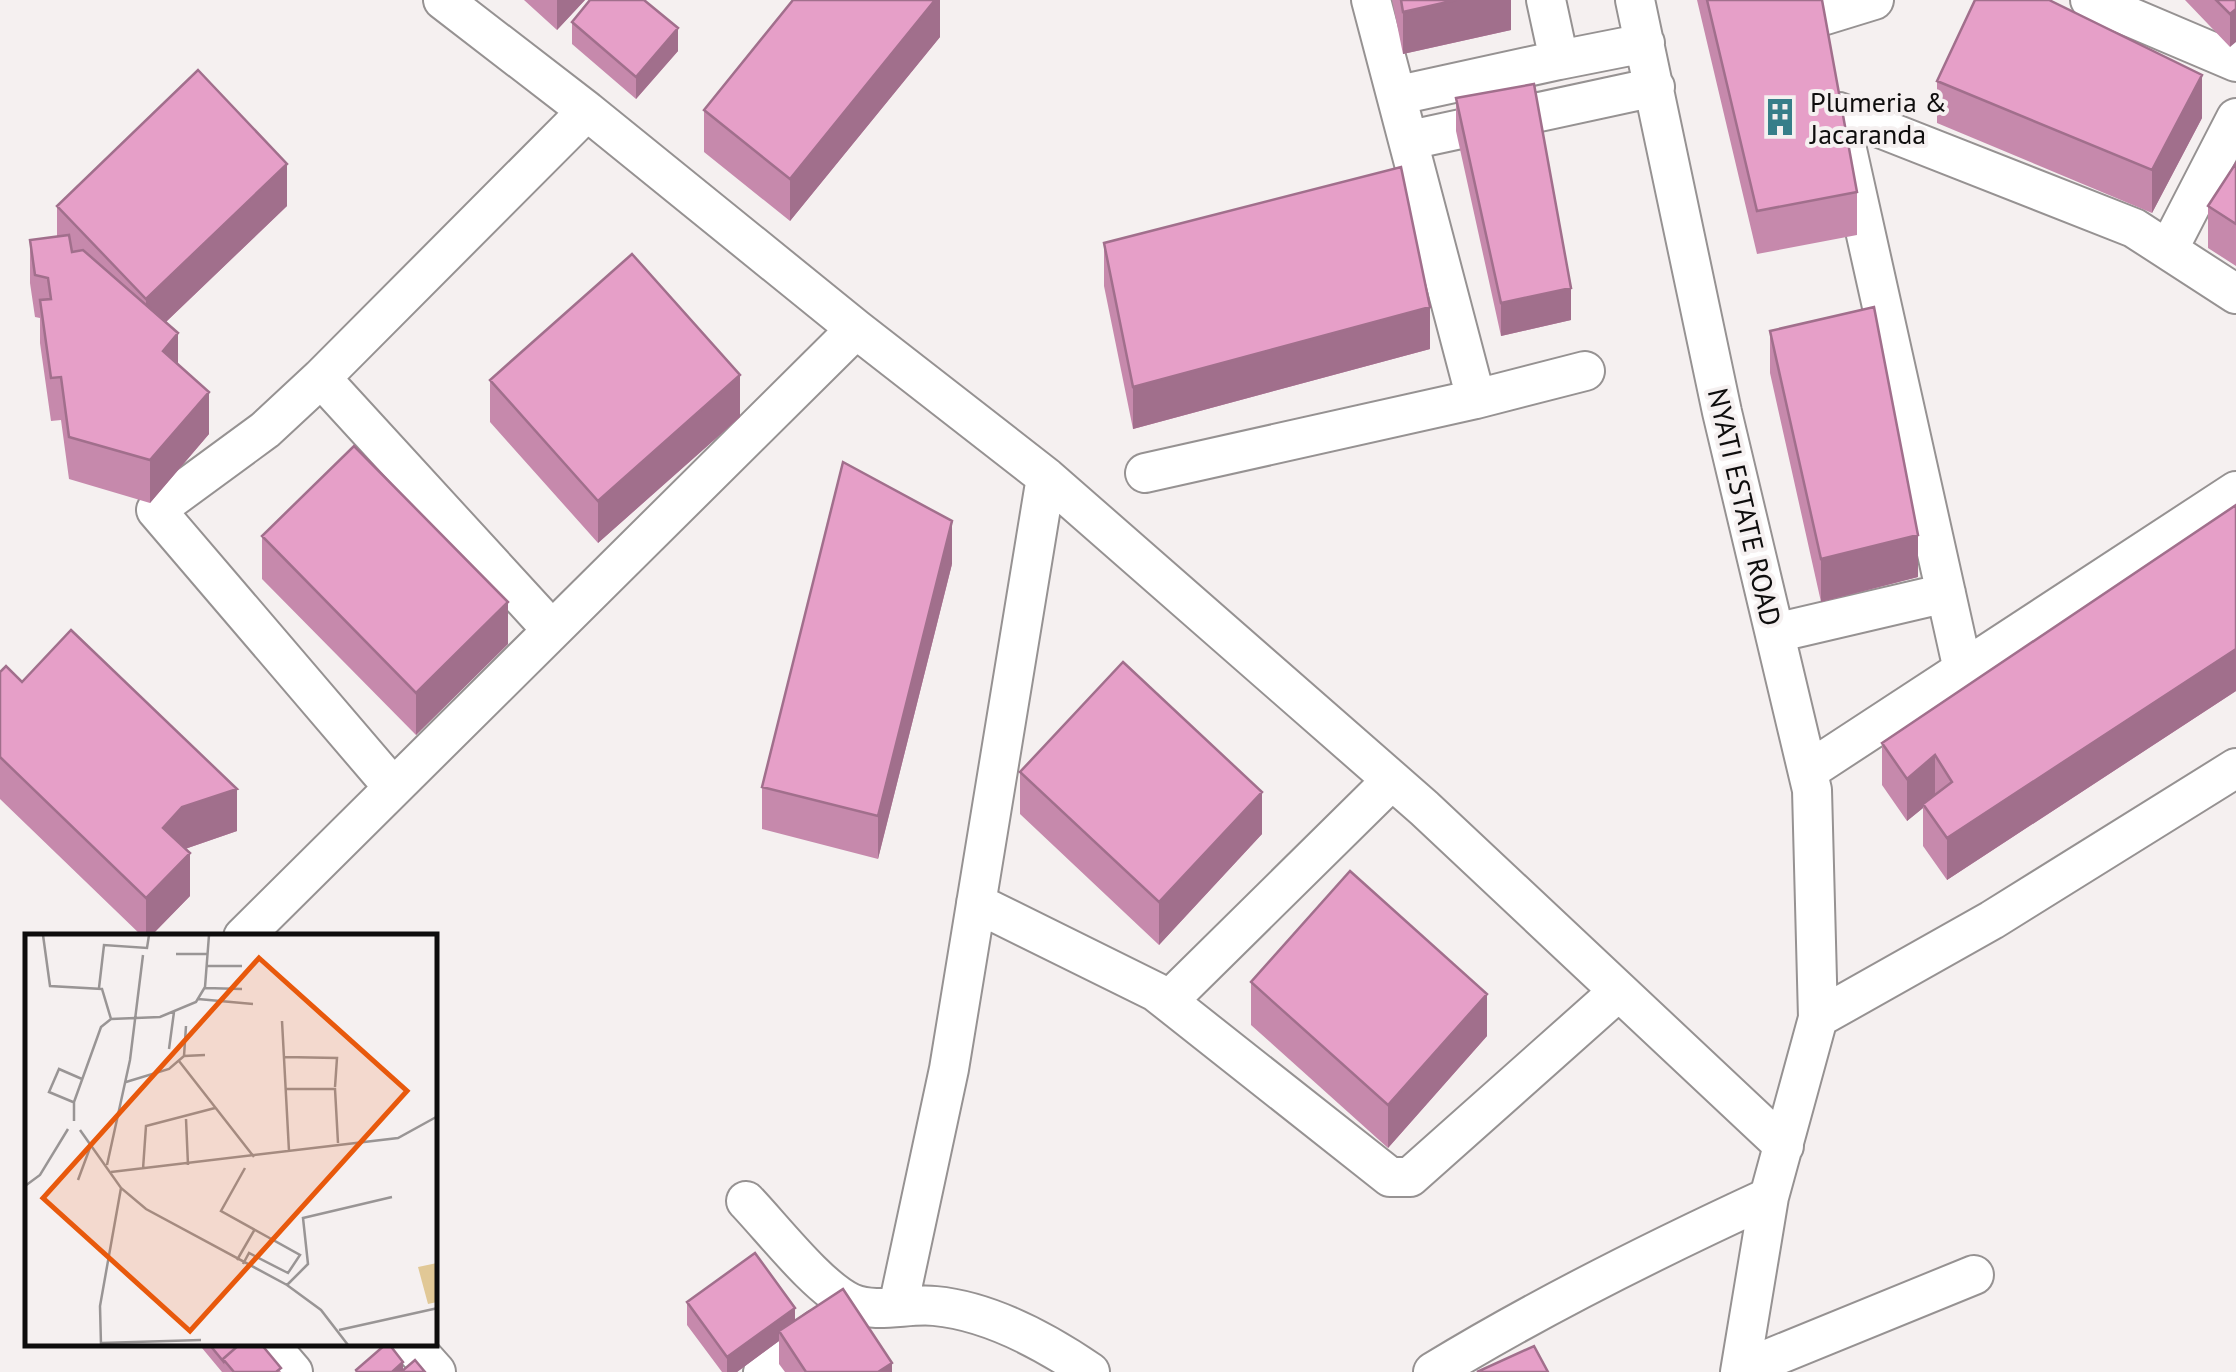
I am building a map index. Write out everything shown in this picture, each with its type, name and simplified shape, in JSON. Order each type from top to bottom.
[{"type":"street","points":[[443,0],[1046,477],[1392,780],[1784,1146]]},
{"type":"street","points":[[1371,0],[1476,399]]},
{"type":"street","points":[[1546,0],[1559,60]]},
{"type":"street","name":"NYATI ESTATE ROAD","points":[[1635,0],[1722,412],[1812,790],[1818,1018],[1769,1196],[1740,1371]]},
{"type":"street","points":[[1874,0],[1821,8],[1838,112],[1963,670]]},
{"type":"street","points":[[2090,0],[2236,62]]},
{"type":"street","points":[[1399,95],[1645,43]]},
{"type":"street","points":[[1410,140],[1654,87]]},
{"type":"street","points":[[393,788],[156,510],[265,430],[339,363],[588,111]]},
{"type":"street","points":[[1838,112],[2134,228],[2236,294]]},
{"type":"street","points":[[2168,250],[2236,118]]},
{"type":"street","points":[[245,934],[856,329]]},
{"type":"street","points":[[1145,473],[1586,371]]},
{"type":"street","points":[[320,378],[552,630]]},
{"type":"street","points":[[898,1307],[949,1069],[1046,477]]},
{"type":"street","points":[[1808,772],[2235,493]]},
{"type":"street","points":[[1775,633],[1946,594]]},
{"type":"street","points":[[1818,1018],[1992,920],[2236,768]]},
{"type":"street","points":[[1168,1001],[1392,780]]},
{"type":"street","points":[[976,903],[1156,992],[1390,1177],[1410,1177],[1619,990]]},
{"type":"street","points":[[1432,1372],[1504,1328],[1769,1196]]},
{"type":"street","points":[[746,1201],[826,1286],[852,1303],[936,1306],[989,1320],[1062,1353],[1090,1372]]},
{"type":"street","points":[[1740,1371],[1974,1275]]},
{"type":"street","points":[[764,1372],[852,1303]]},
{"type":"street","points":[[271,1347],[292,1372]]},
{"type":"street","points":[[414,1347],[436,1372]]},
{"type":"building","points":[[590,0],[644,0],[678,28],[636,77],[572,22]]},
{"type":"building","points":[[793,0],[935,0],[790,179],[704,110]]},
{"type":"building","points":[[1401,0],[1456,0],[1403,12]]},
{"type":"building","name":"Plumeria & Jacaranda","points":[[1707,0],[1822,0],[1857,192],[1757,211]]},
{"type":"building","points":[[1975,0],[2049,0],[2202,75],[2152,170],[1937,81]]},
{"type":"building","points":[[2216,0],[2236,0],[2236,9],[2230,14]]},
{"type":"building","points":[[198,70],[287,164],[146,299],[57,206]]},
{"type":"building","points":[[1534,84],[1571,288],[1501,303],[1456,98]]},
{"type":"building","points":[[2236,163],[2236,224],[2208,206]]},
{"type":"building","points":[[1401,167],[1430,307],[1133,387],[1104,243]]},
{"type":"building","points":[[69,235],[72,252],[83,250],[178,333],[163,351],[209,392],[150,460],[69,437],[61,377],[51,378],[40,300],[51,299],[48,278],[35,275],[30,240]]},
{"type":"building","points":[[632,254],[740,375],[598,501],[490,380]]},
{"type":"building","points":[[1874,307],[1918,535],[1821,559],[1770,331]]},
{"type":"building","points":[[354,446],[508,602],[416,693],[262,536]]},
{"type":"building","points":[[843,462],[952,521],[878,816],[762,787]]},
{"type":"building","points":[[2236,505],[2236,649],[1947,838],[1923,804],[1952,782],[1935,755],[1907,779],[1882,743]]},
{"type":"building","points":[[71,630],[237,789],[182,807],[163,828],[190,853],[146,898],[0,757],[0,672],[6,666],[22,682]]},
{"type":"building","points":[[1123,662],[1262,792],[1159,902],[1020,772]]},
{"type":"building","points":[[1350,871],[1487,994],[1388,1105],[1251,982]]},
{"type":"building","points":[[755,1253],[795,1308],[727,1357],[687,1302]]},
{"type":"building","points":[[843,1289],[892,1363],[878,1372],[806,1372],[779,1331]]},
{"type":"building","points":[[1534,1346],[1548,1372],[1477,1372]]},
{"type":"building","points":[[211,1347],[237,1347],[223,1359]]},
{"type":"building","points":[[237,1347],[264,1347],[281,1368],[276,1372],[234,1372],[223,1359]]},
{"type":"building","points":[[383,1347],[391,1347],[403,1362],[392,1372],[356,1370]]},
{"type":"building","points":[[415,1360],[425,1372],[401,1372]]},
{"type":"place","name":"Plumeria & Jacaranda","points":[[1780,117]]}]
